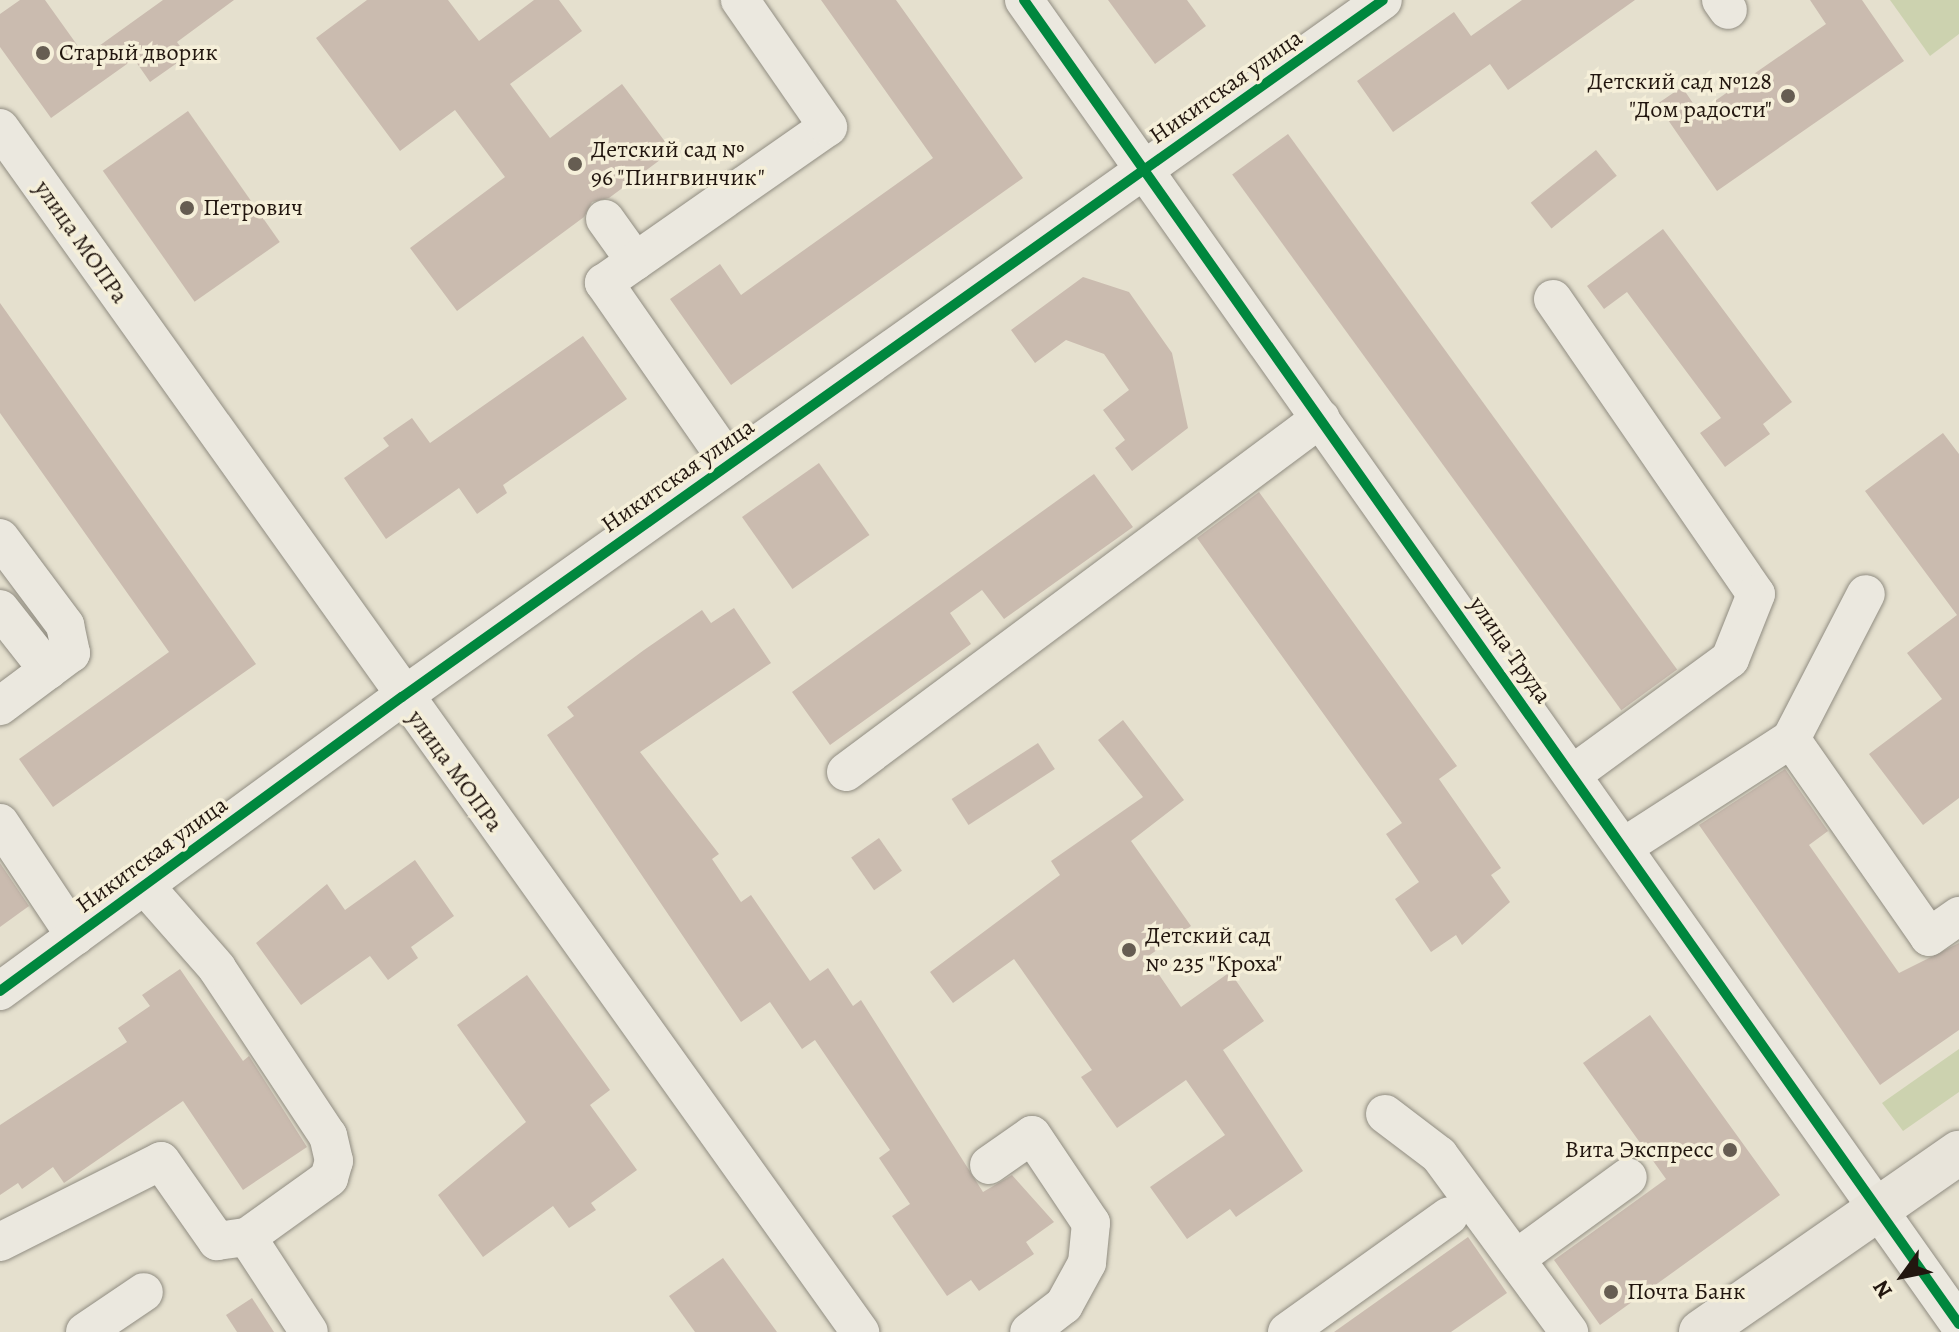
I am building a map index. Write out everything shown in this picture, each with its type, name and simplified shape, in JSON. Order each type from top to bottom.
[{"type":"main road","points":[[1701,1332],[1959,1153]]},
{"type":"street","points":[[730,464],[604,283],[828,127],[740,0]]},
{"type":"street","name":"улица Труда","points":[[1024,0],[1625,846],[1959,1324]]},
{"type":"street","name":"Никитская улица","points":[[0,991],[402,697],[1383,0]]},
{"type":"street","name":"улица МОПРа","points":[[0,128],[402,697],[860,1332]]},
{"type":"street","points":[[605,219],[635,261]]},
{"type":"street","points":[[1553,299],[1756,594],[1730,659],[1573,774]]},
{"type":"street","points":[[846,772],[1321,418]]},
{"type":"street","points":[[0,538],[65,625],[71,653],[0,706]]},
{"type":"street","points":[[1625,846],[1791,739],[1866,594]]},
{"type":"street","points":[[0,609],[48,670]]},
{"type":"street","points":[[1791,739],[1929,937],[1959,916]]},
{"type":"street","points":[[0,823],[75,936]]},
{"type":"street","points":[[0,1242],[161,1161],[217,1241],[247,1237],[329,1178],[334,1161],[328,1136],[217,968],[144,885]]},
{"type":"street","points":[[1385,1114],[1439,1155],[1569,1332]]},
{"type":"street","points":[[989,1165],[1032,1135],[1091,1223],[1087,1263],[1064,1305],[1029,1332]]},
{"type":"street","points":[[1517,1258],[1628,1177]]},
{"type":"street","points":[[1287,1332],[1449,1216]]},
{"type":"street","points":[[247,1237],[309,1332]]},
{"type":"street","points":[[85,1332],[144,1292]]},
{"type":"green space","points":[[1890,0],[1959,0],[1959,34],[1930,56]]},
{"type":"green space","points":[[1959,1049],[1959,1092],[1903,1131],[1882,1103]]},
{"type":"building","points":[[20,0],[45,0],[85,56],[163,0],[234,0],[177,42],[187,56],[150,82],[134,59],[51,118],[0,47],[0,14]]},
{"type":"building","name":"Детский сад № 96 \"Пингвинчик\"","points":[[367,0],[448,0],[479,41],[534,0],[559,0],[582,31],[510,84],[550,138],[622,84],[672,151],[609,198],[592,202],[584,217],[457,311],[410,248],[505,177],[455,110],[400,151],[316,38]]},
{"type":"building","points":[[821,0],[896,0],[1023,178],[731,385],[670,299],[720,264],[741,295],[933,158]]},
{"type":"building","points":[[1108,0],[1187,0],[1206,26],[1155,64]]},
{"type":"building","points":[[1522,0],[1635,0],[1508,90],[1490,64],[1393,132],[1357,81],[1454,12],[1471,36]]},
{"type":"building","name":"Детский сад №128 \"Дом радости\"","points":[[1810,0],[1862,0],[1904,61],[1717,191],[1657,104],[1682,87],[1699,112],[1826,24]]},
{"type":"building","points":[[188,111],[280,242],[195,302],[103,171]]},
{"type":"building","points":[[1288,134],[1677,670],[1621,710],[1232,175]]},
{"type":"building","points":[[1596,150],[1617,176],[1551,229],[1531,203]]},
{"type":"building","points":[[1663,229],[1792,402],[1763,424],[1770,434],[1725,467],[1700,433],[1721,418],[1627,292],[1604,309],[1587,286]]},
{"type":"building","points":[[1083,277],[1129,292],[1172,353],[1188,428],[1132,471],[1115,448],[1125,440],[1103,410],[1129,390],[1104,354],[1066,340],[1035,363],[1011,330]]},
{"type":"building","points":[[0,303],[256,664],[53,807],[19,759],[169,652],[0,413]]},
{"type":"building","points":[[583,336],[627,399],[503,485],[507,493],[477,514],[459,488],[386,539],[344,478],[389,446],[383,438],[412,418],[430,443]]},
{"type":"building","points":[[1943,433],[1959,454],[1959,798],[1923,825],[1869,754],[1942,699],[1907,653],[1957,615],[1865,491]]},
{"type":"building","points":[[819,463],[869,535],[792,589],[742,517]]},
{"type":"building","points":[[1094,474],[1133,527],[1004,619],[982,590],[950,613],[971,644],[830,745],[792,692]]},
{"type":"building","points":[[1259,492],[1457,766],[1439,779],[1501,868],[1491,875],[1510,902],[1462,945],[1456,935],[1431,952],[1395,899],[1419,882],[1386,834],[1402,823],[1197,538]]},
{"type":"building","points":[[734,608],[771,663],[640,752],[719,854],[712,859],[741,902],[751,895],[810,981],[828,968],[853,1006],[861,1000],[983,1192],[1012,1175],[1054,1222],[1026,1242],[1034,1254],[979,1291],[971,1280],[947,1296],[892,1216],[910,1204],[879,1158],[890,1150],[815,1040],[802,1049],[770,1002],[741,1022],[547,735],[574,716],[567,707],[702,610],[711,623]]},
{"type":"building","points":[[1123,720],[1184,800],[1131,841],[1191,926],[1147,957],[1181,1007],[1230,972],[1264,1021],[1223,1050],[1303,1171],[1236,1217],[1230,1209],[1187,1239],[1150,1187],[1225,1135],[1186,1080],[1117,1128],[1081,1077],[1092,1070],[1014,959],[953,1003],[930,972],[1060,875],[1051,861],[1143,797],[1098,740]]},
{"type":"building","points":[[1038,743],[1055,769],[969,825],[952,799]]},
{"type":"building","points":[[1785,769],[1828,831],[1809,845],[1899,973],[1959,943],[1959,1030],[1880,1085],[1699,825]]},
{"type":"building","points":[[879,838],[902,871],[874,890],[851,858]]},
{"type":"building","points":[[415,860],[454,916],[411,947],[418,958],[388,980],[370,956],[301,1005],[256,943],[327,884],[345,910]]},
{"type":"building","points":[[0,863],[29,906],[0,927]]},
{"type":"building","points":[[180,969],[243,1061],[249,1056],[307,1147],[243,1190],[183,1101],[64,1183],[53,1167],[22,1189],[18,1183],[0,1195],[0,1125],[127,1042],[118,1028],[150,1006],[142,995]]},
{"type":"building","points":[[527,975],[610,1090],[590,1105],[637,1170],[591,1203],[596,1210],[569,1228],[553,1206],[483,1257],[438,1195],[526,1122],[457,1025]]},
{"type":"building","points":[[1650,1015],[1780,1195],[1600,1325],[1554,1260],[1666,1179],[1583,1063]]},
{"type":"building","points":[[1468,1237],[1507,1293],[1451,1332],[1334,1332]]},
{"type":"building","points":[[723,1258],[777,1332],[695,1332],[669,1296]]},
{"type":"building","points":[[252,1298],[274,1332],[237,1332],[226,1315]]},
{"type":"cycle path","points":[[1024,0],[1959,1324]]},
{"type":"cycle path","points":[[0,991],[402,697],[1383,0]]},
{"type":"place","name":"Старый дворик","points":[[43,53]]},
{"type":"place","name":"Детский сад №128 \"Дом радости\"","points":[[1788,96]]},
{"type":"place","name":"Детский сад № 96 \"Пингвинчик\"","points":[[575,164]]},
{"type":"place","name":"Петрович","points":[[187,208]]},
{"type":"place","name":"Детский сад № 235 \"Кроха\"","points":[[1129,950]]},
{"type":"place","name":"Вита Экспресс","points":[[1730,1150]]},
{"type":"place","name":"Почта Банк","points":[[1611,1292]]}]
